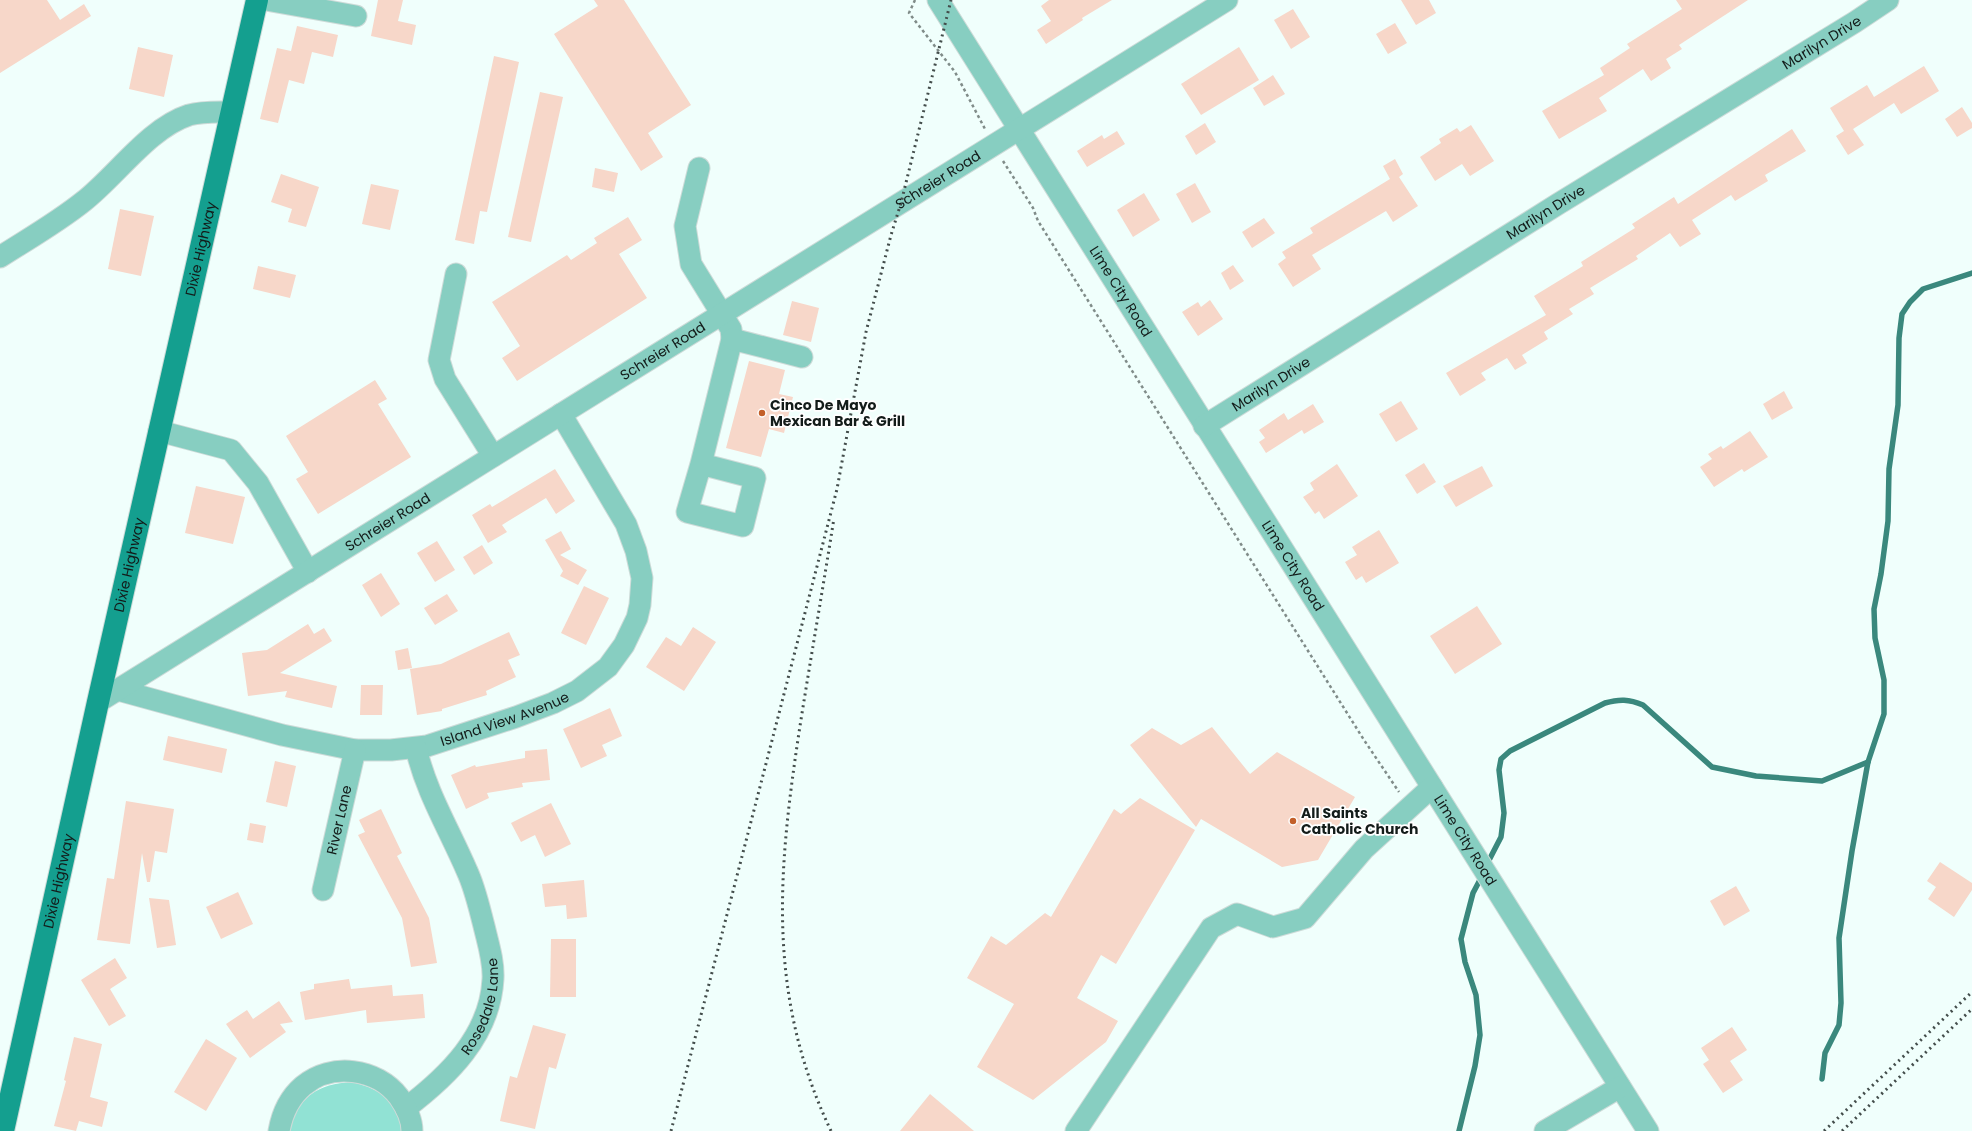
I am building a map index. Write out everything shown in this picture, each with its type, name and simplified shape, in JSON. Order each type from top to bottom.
[{"type":"main road","name":"Dixie Highway","points":[[3,1131],[98,702],[257,0]]},
{"type":"street","points":[[266,0],[356,16]]},
{"type":"street","name":"Lime City Road","points":[[938,0],[1020,129],[1204,426],[1648,1131]]},
{"type":"street","name":"Schreier Road","points":[[98,702],[1227,0]]},
{"type":"street","name":"Marilyn Drive","points":[[1204,426],[1558,204],[1855,22],[1888,0]]},
{"type":"street","points":[[0,257],[84,202],[145,142],[164,128],[189,115],[209,112],[232,112]]},
{"type":"street","points":[[699,168],[685,226],[692,264],[731,329],[732,339],[702,464]]},
{"type":"street","points":[[456,274],[440,350],[440,365],[445,379],[493,456]]},
{"type":"street","points":[[732,339],[802,357]]},
{"type":"street","name":"Island View Avenue","points":[[118,690],[282,735],[355,750],[416,748],[427,746],[516,717],[553,703],[577,691],[608,667],[624,645],[637,618],[642,592],[642,578],[636,551],[626,524],[561,414]]},
{"type":"street","points":[[159,432],[231,450],[258,484],[308,572]]},
{"type":"street","name":"Rosedale Lane","points":[[406,1108],[432,1089],[471,1045],[483,1021],[493,978],[491,957],[474,889],[431,797],[416,748]]},
{"type":"street","name":"River Lane","points":[[323,890],[355,750]]},
{"type":"street","points":[[1076,1131],[1211,928],[1237,914],[1273,927],[1305,918],[1364,848],[1432,787]]},
{"type":"street","points":[[279,1131],[281,1118],[287,1106],[302,1086],[315,1078],[333,1072],[350,1071],[365,1074],[377,1079],[396,1094],[406,1108],[412,1131]]},
{"type":"street","points":[[1545,1131],[1620,1087]]},
{"type":"path","points":[[915,0],[910,13],[955,72],[993,146],[1033,208],[1038,221],[1364,740],[1409,807]]},
{"type":"green space","points":[[352,1082],[372,1089],[386,1098],[395,1111],[403,1131],[289,1131],[298,1109],[311,1094],[319,1089],[329,1086]]},
{"type":"building","points":[[0,0],[47,0],[60,20],[84,4],[91,16],[0,73]]},
{"type":"building","points":[[378,0],[403,0],[398,21],[416,25],[412,45],[371,36]]},
{"type":"building","points":[[594,0],[624,0],[691,105],[648,133],[663,157],[641,171],[554,34],[598,6]]},
{"type":"building","points":[[1049,0],[1112,0],[1082,18],[1083,20],[1046,44],[1037,30],[1051,21],[1041,6]]},
{"type":"building","points":[[1401,0],[1429,0],[1436,13],[1416,25]]},
{"type":"building","points":[[1676,0],[1748,0],[1679,45],[1682,49],[1666,59],[1671,68],[1651,81],[1643,69],[1599,98],[1607,111],[1559,139],[1542,111],[1604,75],[1600,68],[1630,48],[1627,44],[1682,9]]},
{"type":"building","points":[[1293,9],[1310,37],[1291,49],[1274,20]]},
{"type":"building","points":[[1395,23],[1407,43],[1388,54],[1376,34]]},
{"type":"building","points":[[297,26],[338,35],[333,57],[312,52],[304,84],[289,80],[278,123],[260,119],[277,48],[291,51]]},
{"type":"building","points":[[138,47],[173,55],[164,97],[129,89]]},
{"type":"building","points":[[1239,47],[1259,80],[1201,115],[1181,84]]},
{"type":"building","points":[[494,56],[519,62],[487,212],[480,211],[474,244],[455,240]]},
{"type":"building","points":[[1924,66],[1939,91],[1901,114],[1894,103],[1853,129],[1864,145],[1848,155],[1836,136],[1844,131],[1830,108],[1867,85],[1874,97]]},
{"type":"building","points":[[1273,75],[1285,94],[1264,106],[1253,88]]},
{"type":"building","points":[[540,92],[563,97],[531,242],[508,237]]},
{"type":"building","points":[[1962,107],[1972,123],[1972,128],[1957,137],[1945,119]]},
{"type":"building","points":[[1205,123],[1216,142],[1196,155],[1185,136]]},
{"type":"building","points":[[1471,125],[1494,161],[1470,176],[1462,164],[1435,181],[1420,157],[1441,143],[1439,139],[1457,128],[1460,132]]},
{"type":"building","points":[[1792,129],[1806,151],[1765,175],[1768,181],[1735,201],[1731,195],[1692,220],[1701,234],[1680,247],[1670,233],[1636,256],[1638,259],[1590,288],[1594,294],[1569,309],[1573,314],[1544,332],[1548,339],[1522,355],[1527,363],[1515,370],[1507,358],[1481,373],[1486,380],[1460,396],[1446,373],[1546,315],[1534,296],[1583,266],[1581,262],[1635,228],[1632,224],[1674,197],[1678,204]]},
{"type":"building","points":[[1117,131],[1125,144],[1087,167],[1077,151],[1102,135],[1104,139]]},
{"type":"building","points":[[1395,159],[1403,174],[1399,177],[1418,206],[1393,222],[1386,211],[1312,255],[1321,269],[1293,287],[1278,264],[1286,258],[1282,252],[1313,233],[1310,228],[1390,179],[1383,166]]},
{"type":"building","points":[[595,168],[618,173],[614,192],[592,187]]},
{"type":"building","points":[[281,174],[319,187],[306,227],[288,222],[292,209],[271,202]]},
{"type":"building","points":[[1195,183],[1211,212],[1192,223],[1176,194]]},
{"type":"building","points":[[371,184],[399,190],[390,230],[362,224]]},
{"type":"building","points":[[1144,193],[1160,220],[1133,237],[1117,210]]},
{"type":"building","points":[[120,209],[154,216],[141,276],[108,269]]},
{"type":"building","points":[[628,217],[642,240],[619,254],[647,298],[517,381],[502,358],[520,346],[492,302],[567,255],[571,260],[597,243],[594,238]]},
{"type":"building","points":[[1264,218],[1275,233],[1252,248],[1242,232]]},
{"type":"building","points":[[1233,265],[1244,281],[1230,290],[1221,273]]},
{"type":"building","points":[[258,266],[296,275],[290,298],[253,289]]},
{"type":"building","points":[[1210,300],[1223,319],[1198,336],[1182,312],[1198,302],[1201,307]]},
{"type":"building","points":[[792,301],[819,308],[811,342],[783,335]]},
{"type":"building","name":"Cinco De Mayo Mexican Bar & Grill","points":[[749,361],[785,370],[779,394],[793,397],[784,433],[769,429],[761,457],[726,448]]},
{"type":"building","points":[[375,380],[387,399],[378,404],[411,457],[318,514],[296,479],[308,472],[286,436]]},
{"type":"building","points":[[1784,391],[1793,408],[1772,420],[1763,404]]},
{"type":"building","points":[[1401,401],[1418,429],[1396,442],[1379,414]]},
{"type":"building","points":[[1313,404],[1324,422],[1304,434],[1302,430],[1266,453],[1259,442],[1265,438],[1259,430],[1284,413],[1288,420]]},
{"type":"building","points":[[1750,431],[1768,457],[1744,472],[1742,469],[1714,487],[1700,467],[1712,459],[1708,454],[1721,446],[1723,449]]},
{"type":"building","points":[[1424,463],[1436,482],[1417,494],[1405,475]]},
{"type":"building","points":[[1337,464],[1358,496],[1324,519],[1319,511],[1315,514],[1303,497],[1314,490],[1310,483]]},
{"type":"building","points":[[1482,466],[1493,486],[1456,507],[1443,486]]},
{"type":"building","points":[[555,469],[575,501],[556,514],[546,498],[502,525],[507,532],[488,543],[472,515],[490,504],[492,507]]},
{"type":"building","points":[[196,486],[245,497],[233,544],[185,533]]},
{"type":"building","points":[[1379,530],[1399,563],[1366,583],[1362,576],[1356,580],[1345,562],[1357,555],[1352,547]]},
{"type":"building","points":[[561,531],[571,549],[560,555],[587,570],[578,585],[560,576],[563,571],[545,540]]},
{"type":"building","points":[[437,541],[455,570],[435,582],[417,553]]},
{"type":"building","points":[[482,545],[493,563],[474,575],[463,557]]},
{"type":"building","points":[[381,573],[400,604],[381,617],[362,585]]},
{"type":"building","points":[[584,586],[609,598],[586,645],[561,633]]},
{"type":"building","points":[[447,594],[458,611],[435,625],[424,608]]},
{"type":"building","points":[[1477,606],[1502,644],[1455,674],[1430,636]]},
{"type":"building","points":[[308,624],[314,634],[324,628],[332,641],[280,673],[337,686],[332,708],[285,697],[287,691],[248,696],[242,653],[267,650]]},
{"type":"building","points":[[693,627],[716,642],[684,691],[646,667],[666,637],[681,646]]},
{"type":"building","points":[[509,632],[520,655],[508,660],[516,677],[486,691],[487,695],[442,709],[442,711],[417,715],[410,669],[441,664]]},
{"type":"building","points":[[408,648],[412,668],[398,670],[395,651]]},
{"type":"building","points":[[361,685],[383,685],[382,715],[360,715]]},
{"type":"building","points":[[610,708],[622,736],[602,745],[607,756],[581,768],[563,729]]},
{"type":"building","points":[[1212,727],[1250,774],[1277,752],[1355,797],[1318,860],[1282,867],[1201,819],[1196,827],[1130,745],[1152,728],[1181,745]]},
{"type":"building","points":[[168,736],[227,749],[222,773],[163,760]]},
{"type":"building","points":[[547,749],[550,780],[522,783],[523,787],[487,793],[489,798],[466,809],[451,775],[475,765],[476,767],[525,758],[525,751]]},
{"type":"building","points":[[275,761],[296,766],[287,807],[266,802]]},
{"type":"building","points":[[1140,798],[1195,830],[1116,964],[1101,955],[1077,998],[1118,1021],[1106,1042],[1033,1100],[977,1067],[1014,1004],[967,978],[991,936],[1006,945],[1045,913],[1051,917],[1114,809],[1121,814]]},
{"type":"building","points":[[126,801],[174,809],[167,853],[155,851],[150,882],[147,882],[142,853],[130,944],[97,940],[107,878],[114,879]]},
{"type":"building","points":[[551,803],[571,844],[545,857],[535,835],[521,842],[511,823]]},
{"type":"building","points":[[381,809],[402,853],[397,856],[429,918],[437,963],[411,967],[402,918],[358,835],[365,832],[359,820]]},
{"type":"building","points":[[250,823],[266,826],[263,843],[247,840]]},
{"type":"building","points":[[1940,862],[1972,883],[1972,890],[1954,917],[1928,899],[1936,887],[1927,881]]},
{"type":"building","points":[[584,880],[587,917],[567,919],[566,905],[545,907],[542,884]]},
{"type":"building","points":[[1736,886],[1750,911],[1724,926],[1710,901]]},
{"type":"building","points":[[238,892],[253,924],[221,939],[206,907]]},
{"type":"building","points":[[149,898],[169,900],[176,945],[157,948]]},
{"type":"building","points":[[551,939],[576,939],[576,997],[550,997]]},
{"type":"building","points":[[115,958],[127,978],[110,989],[126,1016],[109,1026],[81,980]]},
{"type":"building","points":[[349,979],[351,989],[392,985],[393,996],[423,994],[425,1018],[367,1023],[366,1010],[305,1020],[300,992],[314,989],[314,984]]},
{"type":"building","points":[[279,1001],[293,1022],[280,1024],[286,1032],[250,1058],[226,1024],[247,1010],[253,1019]]},
{"type":"building","points":[[533,1025],[566,1034],[556,1069],[549,1067],[535,1129],[500,1121],[510,1076],[517,1078]]},
{"type":"building","points":[[1732,1027],[1747,1050],[1730,1061],[1743,1080],[1723,1093],[1703,1064],[1709,1060],[1701,1048]]},
{"type":"building","points":[[74,1037],[102,1044],[90,1097],[108,1102],[102,1127],[79,1121],[76,1131],[54,1126],[66,1081],[64,1080]]},
{"type":"building","points":[[206,1039],[237,1058],[206,1111],[174,1092]]},
{"type":"building","points":[[930,1094],[974,1131],[900,1131]]},
{"type":"waterway","points":[[1822,1079],[1825,1053],[1839,1025],[1841,1003],[1839,938],[1852,851],[1868,762],[1884,714],[1884,680],[1875,638],[1874,609],[1881,574],[1888,521],[1889,469],[1898,405],[1899,338],[1902,314],[1910,302],[1923,289],[1972,273]]},
{"type":"waterway","points":[[1486,866],[1501,837],[1504,813],[1499,770],[1501,759],[1510,751],[1605,703],[1624,700],[1643,705],[1712,767],[1756,776],[1822,781],[1868,762]]},
{"type":"waterway","points":[[1459,1131],[1475,1066],[1480,1035],[1476,995],[1465,962],[1461,939],[1473,893],[1482,876]]},
{"type":"railway","points":[[671,1131],[837,489],[866,332],[891,235],[901,203],[951,0]]},
{"type":"railway","points":[[831,1131],[810,1080],[796,1030],[787,981],[783,931],[783,881],[786,831],[792,779],[834,518]]},
{"type":"railway","points":[[1824,1131],[1972,992]]},
{"type":"railway","points":[[1842,1131],[1972,1009]]},
{"type":"place","name":"Cinco De Mayo Mexican Bar & Grill","points":[[762,413]]},
{"type":"place","name":"All Saints Catholic Church","points":[[1293,821]]}]
